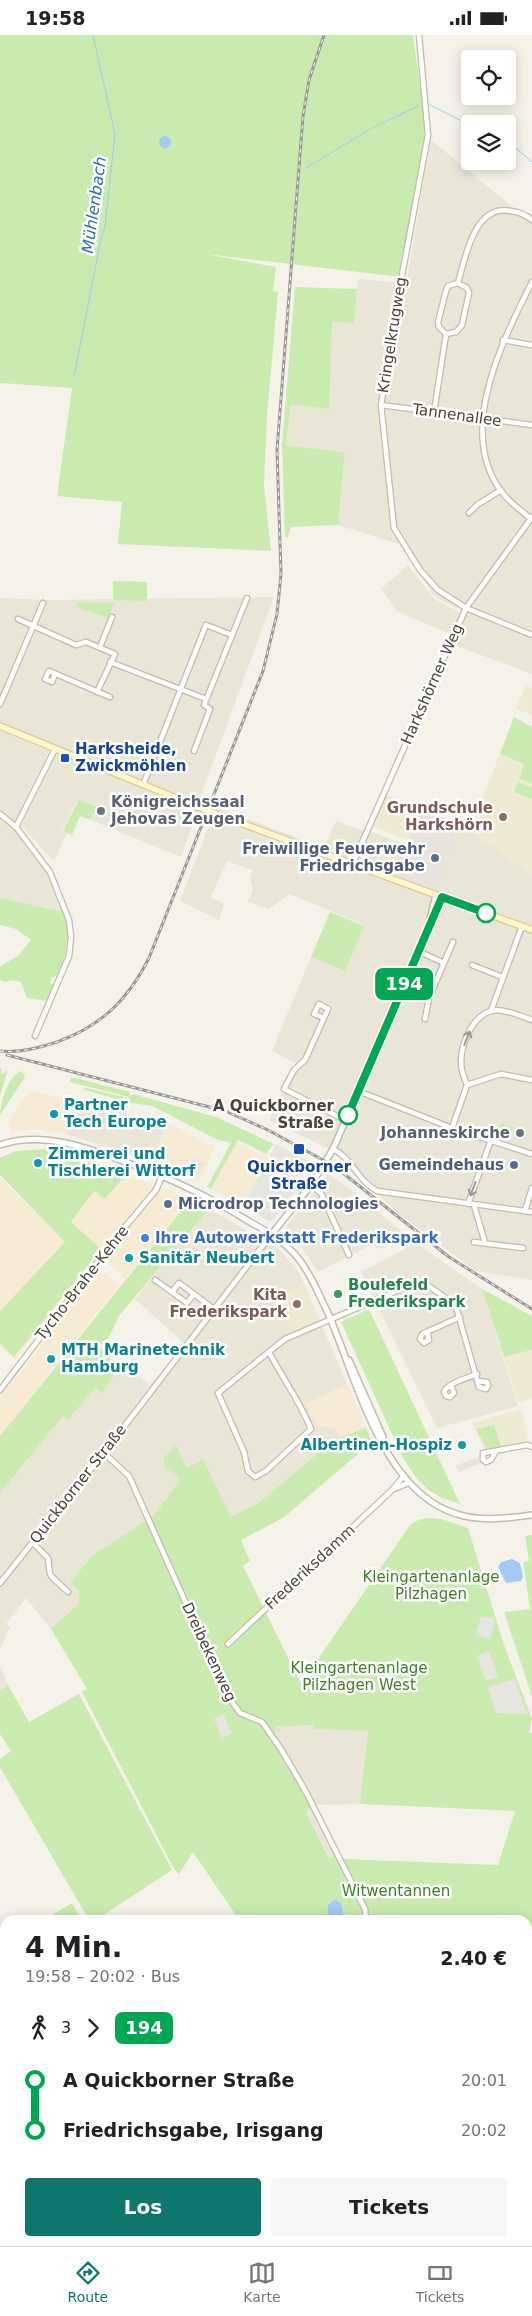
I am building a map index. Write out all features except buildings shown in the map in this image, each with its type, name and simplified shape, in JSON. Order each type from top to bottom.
[{"type":"main road","points":[[0,726],[216,814],[532,930]]},
{"type":"street","name":"Kringelkrugweg","points":[[418,35],[428,135],[399,290],[382,405],[394,527],[420,570],[438,590],[466,608],[532,635]]},
{"type":"street","points":[[458,283],[474,233],[488,216],[506,210],[521,213],[532,220]]},
{"type":"street","points":[[532,282],[503,340],[495,362],[483,434],[487,462],[501,490],[532,518]]},
{"type":"street","points":[[458,283],[467,288],[468,293],[462,325],[456,332],[446,334],[439,327],[438,322],[448,286],[458,283]]},
{"type":"street","points":[[434,412],[446,334]]},
{"type":"street","points":[[503,340],[532,345]]},
{"type":"street","name":"Tannenallee","points":[[382,405],[532,425]]},
{"type":"street","points":[[468,513],[501,490]]},
{"type":"street","name":"Harkshörner Weg","points":[[353,863],[466,608],[532,518]]},
{"type":"street","points":[[194,751],[210,709],[204,705],[206,699],[247,598]]},
{"type":"street","points":[[0,704],[43,603]]},
{"type":"street","points":[[100,647],[112,617]]},
{"type":"street","points":[[18,619],[76,645],[86,642],[115,654],[97,692]]},
{"type":"street","points":[[143,785],[206,625],[232,635]]},
{"type":"street","points":[[110,662],[206,699]]},
{"type":"street","points":[[55,674],[110,697]]},
{"type":"street","points":[[16,827],[55,749]]},
{"type":"street","points":[[0,814],[16,827],[50,872],[69,919],[71,937],[69,956],[35,1036]]},
{"type":"street","name":"Quickborner Straße","points":[[0,1583],[104,1453],[271,1235],[312,1185],[333,1149],[418,951],[439,896]]},
{"type":"street","points":[[452,1128],[467,1085],[462,1069],[464,1047],[475,1023],[491,1011],[522,926]]},
{"type":"street","points":[[425,1019],[430,998],[453,942]]},
{"type":"street","points":[[418,951],[444,963]]},
{"type":"street","points":[[472,965],[502,977]]},
{"type":"street","points":[[491,1011],[508,1012],[532,1021]]},
{"type":"street","points":[[324,1019],[305,1061],[294,1070],[284,1089],[345,1120]]},
{"type":"street","points":[[467,1085],[501,1074],[532,1080]]},
{"type":"street","points":[[358,1091],[452,1128],[532,1154]]},
{"type":"street","points":[[0,1145],[24,1140],[54,1141],[107,1155],[162,1176],[215,1200],[271,1235],[288,1247],[305,1267],[342,1348],[354,1368],[388,1452],[408,1483],[430,1501],[460,1515],[489,1519],[532,1515]]},
{"type":"street","points":[[468,1204],[491,1140]]},
{"type":"street","points":[[333,1149],[347,1159],[361,1180],[377,1191],[532,1212]]},
{"type":"street","name":"Tycho-Brahe-Kehre","points":[[0,1390],[120,1233],[156,1190],[162,1176]]},
{"type":"street","points":[[312,1185],[321,1193],[349,1255]]},
{"type":"street","points":[[524,1211],[532,1188]]},
{"type":"street","points":[[474,1205],[485,1243]]},
{"type":"street","points":[[474,1241],[523,1248]]},
{"type":"street","points":[[155,1280],[187,1303],[194,1294]]},
{"type":"street","points":[[270,1354],[281,1375],[294,1392],[311,1429],[266,1471],[255,1477],[248,1471],[244,1452],[218,1393],[270,1354],[285,1339],[330,1319],[420,1282],[453,1303],[460,1317],[478,1381]]},
{"type":"street","points":[[172,1292],[179,1283],[214,1309]]},
{"type":"street","points":[[427,1332],[460,1317]]},
{"type":"street","points":[[451,1385],[477,1374]]},
{"type":"street","points":[[496,1451],[527,1445],[532,1447]]},
{"type":"street","name":"Dreibekenweg","points":[[104,1453],[129,1476],[227,1695],[240,1713],[262,1722],[281,1749],[306,1792],[365,1909],[366,1915]]},
{"type":"street","name":"Frederiksdamm","points":[[228,1644],[392,1490],[403,1477]]},
{"type":"street","name":"Frederiksdamm","points":[[392,1490],[408,1483]]},
{"type":"street","points":[[33,1543],[48,1558],[50,1574],[68,1592]]},
{"type":"shaded area","points":[[431,140],[461,165],[461,170],[468,170],[532,223],[532,674],[451,644],[465,612],[435,597],[399,544],[338,525],[345,452],[286,447],[291,405],[328,409],[332,322],[354,323],[358,279],[406,283]]},
{"type":"shaded area","points":[[408,565],[434,599],[460,612],[452,635],[397,611],[381,589]]},
{"type":"shaded area","points":[[274,597],[197,806],[0,723],[0,598],[44,600]]},
{"type":"shaded area","points":[[526,685],[532,688],[532,719],[529,714],[516,709]]},
{"type":"shaded area","points":[[0,730],[49,751],[12,828],[32,850],[47,872],[64,912],[0,898]]},
{"type":"shaded area","points":[[57,753],[198,811],[181,857],[91,820],[97,806],[78,798],[62,831],[67,833],[54,861],[21,826]]},
{"type":"shaded area","name":"Grundschule Harkshörn","points":[[500,754],[524,764],[519,779],[532,784],[532,874],[469,831]]},
{"type":"shaded area","points":[[386,795],[421,809],[408,840],[372,826]]},
{"type":"shaded area","points":[[114,802],[124,806],[122,811],[118,809],[115,815],[124,820],[120,829],[104,822]]},
{"type":"shaded area","points":[[216,807],[324,848],[336,821],[369,833],[370,831],[405,845],[393,874],[435,890],[462,825],[532,874],[532,1280],[476,1271],[395,1211],[363,1179],[343,1152],[331,1145],[329,1149],[271,1121],[270,1118],[282,1092],[285,1093],[299,1065],[272,1051],[311,957],[345,971],[364,925],[290,894],[269,909],[248,902],[253,889],[250,879],[252,870],[227,861],[211,897],[224,904],[219,920],[180,901]]},
{"type":"shaded area","name":"Freiwillige Feuerwehr Friedrichsgabe","points":[[421,809],[462,825],[436,890],[392,875]]},
{"type":"shaded area","points":[[30,1090],[82,1103],[66,1134],[36,1129],[10,1132],[9,1119]]},
{"type":"shaded area","points":[[82,1103],[155,1120],[167,1125],[151,1162],[66,1134]]},
{"type":"shaded area","points":[[168,1123],[215,1147],[199,1183],[151,1162]]},
{"type":"shaded area","points":[[237,1142],[269,1158],[276,1144],[308,1161],[301,1175],[309,1179],[304,1189],[289,1198],[273,1220],[268,1221],[244,1205],[211,1189]]},
{"type":"shaded area","points":[[276,1144],[308,1161],[303,1171],[270,1156]]},
{"type":"shaded area","points":[[193,1158],[204,1163],[197,1177],[194,1176],[193,1179],[175,1171],[177,1163],[188,1169]]},
{"type":"shaded area","points":[[268,1159],[293,1171],[285,1184],[295,1191],[273,1220],[268,1221],[244,1205]]},
{"type":"shaded area","points":[[127,1174],[191,1199],[125,1279],[107,1261],[101,1249],[71,1222],[94,1191],[106,1199]]},
{"type":"shaded area","points":[[328,1174],[354,1192],[407,1236],[382,1249],[371,1245],[318,1272],[302,1248],[287,1236],[286,1231],[287,1225]]},
{"type":"shaded area","points":[[0,1178],[88,1264],[15,1360],[0,1346]]},
{"type":"shaded area","points":[[209,1209],[279,1249],[299,1272],[366,1428],[341,1438],[257,1504],[231,1518],[203,1459],[187,1468],[176,1445],[165,1467],[180,1480],[153,1516],[93,1555],[70,1582],[79,1590],[79,1603],[51,1629],[26,1598],[6,1624],[10,1627],[0,1650],[0,1493],[63,1416],[68,1420],[95,1388],[102,1393],[122,1363],[150,1385],[185,1344],[135,1299]]},
{"type":"shaded area","points":[[416,1243],[482,1289],[518,1406],[437,1428],[361,1272]]},
{"type":"shaded area","points":[[100,1270],[119,1285],[0,1436],[0,1398]]},
{"type":"shaded area","name":"Kita Frederikspark","points":[[304,1283],[319,1319],[292,1332],[278,1298]]},
{"type":"shaded area","points":[[423,1291],[425,1294],[428,1293],[431,1299],[438,1304],[425,1310],[419,1297]]},
{"type":"shaded area","points":[[532,1350],[532,1399],[518,1403],[504,1357]]},
{"type":"shaded area","points":[[346,1384],[366,1428],[341,1438],[336,1429],[316,1425],[306,1404]]},
{"type":"shaded area","points":[[521,1409],[529,1442],[485,1450],[472,1423]]},
{"type":"shaded area","points":[[478,1457],[481,1463],[459,1472],[455,1466]]},
{"type":"shaded area","points":[[481,1616],[495,1619],[490,1639],[476,1635]]},
{"type":"shaded area","points":[[489,1651],[498,1677],[486,1681],[477,1656]]},
{"type":"shaded area","points":[[0,1665],[8,1685],[0,1691]]},
{"type":"shaded area","points":[[515,1679],[527,1714],[496,1713],[488,1687]]},
{"type":"shaded area","points":[[223,1714],[232,1734],[222,1738],[214,1719]]},
{"type":"shaded area","points":[[314,1725],[314,1729],[369,1731],[360,1804],[316,1805],[274,1734],[276,1727]]},
{"type":"shaded area","points":[[311,1807],[336,1855],[330,1858],[306,1812]]},
{"type":"green space","points":[[0,35],[413,35],[426,127],[401,277],[205,254],[276,267],[273,291],[278,292],[267,416],[264,485],[271,551],[118,544],[122,502],[57,496],[72,388],[0,383]]},
{"type":"green space","points":[[295,287],[357,289],[354,323],[332,322],[329,409],[291,405],[286,446],[345,452],[338,525],[291,527],[288,537],[285,537],[282,444]]},
{"type":"green space","points":[[113,581],[147,582],[147,601],[113,600]]},
{"type":"green space","points":[[78,602],[114,603],[109,618],[76,607]]},
{"type":"green space","points":[[514,717],[532,727],[532,784],[519,779],[524,764],[500,754]]},
{"type":"green space","points":[[518,782],[532,787],[532,799],[514,792]]},
{"type":"green space","points":[[79,799],[97,807],[90,820],[80,816],[72,835],[63,831]]},
{"type":"green space","points":[[0,898],[64,912],[67,928],[66,951],[59,975],[51,978],[50,984],[56,984],[48,1001],[27,998],[21,982],[13,980],[5,982],[0,980],[0,966],[18,956],[31,940],[16,929],[0,925]]},
{"type":"green space","points":[[330,912],[364,926],[345,971],[311,957]]},
{"type":"green space","points":[[0,1068],[3,1074],[6,1070],[7,1073],[0,1096]]},
{"type":"green space","points":[[22,1071],[25,1077],[0,1115],[1,1103],[9,1083]]},
{"type":"green space","points":[[71,1077],[130,1092],[129,1097],[70,1082]]},
{"type":"green space","points":[[86,1088],[128,1098],[133,1094],[216,1117],[274,1144],[266,1154],[238,1140],[211,1189],[207,1187],[231,1143],[218,1140],[152,1106],[131,1103],[82,1089]]},
{"type":"green space","points":[[501,1123],[513,1128],[509,1136],[497,1132]]},
{"type":"green space","points":[[46,1149],[84,1158],[127,1174],[105,1199],[94,1191],[71,1222],[101,1249],[14,1357],[0,1343],[0,1311],[65,1242],[0,1175],[0,1158],[15,1151]]},
{"type":"green space","points":[[191,1199],[209,1209],[119,1316],[109,1337],[98,1346],[119,1368],[102,1393],[95,1388],[68,1420],[63,1416],[0,1493],[0,1436]]},
{"type":"green space","points":[[482,1289],[532,1316],[532,1350],[504,1357]]},
{"type":"green space","points":[[369,1309],[460,1504],[442,1498],[430,1491],[416,1478],[402,1456],[341,1322]]},
{"type":"green space","points":[[494,1425],[501,1447],[486,1448],[476,1429]]},
{"type":"green space","points":[[366,1428],[372,1442],[283,1518],[241,1540],[250,1561],[243,1566],[301,1684],[410,1525],[417,1521],[431,1518],[446,1520],[468,1528],[504,1645],[532,1719],[529,1732],[532,1733],[532,1915],[368,1915],[367,1908],[343,1859],[498,1865],[515,1811],[360,1804],[368,1731],[313,1729],[313,1725],[276,1727],[273,1742],[311,1807],[306,1812],[329,1858],[336,1855],[363,1909],[364,1915],[344,1915],[341,1903],[328,1905],[327,1915],[236,1915],[193,1852],[179,1874],[174,1869],[82,1692],[87,1689],[51,1629],[79,1603],[79,1590],[70,1582],[93,1555],[153,1516],[180,1480],[165,1467],[163,1459],[176,1445],[187,1468],[203,1459],[231,1517],[257,1504],[336,1439]]},
{"type":"green space","points":[[532,1535],[532,1697],[504,1612],[530,1609],[523,1562],[529,1561],[525,1536]]},
{"type":"green space","points":[[8,1685],[29,1722],[79,1694],[172,1870],[104,1915],[86,1915],[0,1767],[0,1759],[11,1751],[0,1734],[0,1691]]},
{"type":"green space","points":[[72,1903],[79,1915],[52,1915]]},
{"type":"water","points":[[163,136],[167,136],[171,142],[167,148],[163,148],[159,144],[159,140]]},
{"type":"water","points":[[512,1559],[520,1563],[523,1576],[521,1581],[506,1583],[498,1567],[501,1562]]},
{"type":"water","points":[[334,1900],[341,1903],[344,1915],[327,1915],[328,1905]]},
{"type":"waterway","name":"Mühlenbach","points":[[74,377],[105,226],[115,134],[93,35]]},
{"type":"waterway","points":[[430,105],[461,120]]},
{"type":"waterway","points":[[306,168],[372,128],[418,106]]},
{"type":"waterway","points":[[516,148],[532,162]]},
{"type":"railway","points":[[0,1051],[22,1051],[73,1036],[112,1010],[132,987],[149,958],[263,671],[277,614],[281,574],[277,450],[303,116],[309,80],[324,35]]},
{"type":"railway","points":[[7,1055],[225,1111],[268,1130],[334,1166],[449,1257],[532,1309]]},
{"type":"bus line","name":"194","points":[[348,1115],[442,897],[486,913]]},
{"type":"place","name":"Harksheide, Zwickmöhlen","points":[[65,758]]},
{"type":"place","name":"Königreichssaal Jehovas Zeugen","points":[[101,811]]},
{"type":"place","name":"Grundschule Harkshörn","points":[[503,817]]},
{"type":"place","name":"Freiwillige Feuerwehr Friedrichsgabe","points":[[435,858]]},
{"type":"place","name":"Partner Tech Europe","points":[[54,1114]]},
{"type":"place","name":"A Quickborner Straße","points":[[348,1115]]},
{"type":"place","name":"Johanneskirche","points":[[520,1133]]},
{"type":"place","name":"Quickborner Straße","points":[[299,1149]]},
{"type":"place","name":"Zimmerei und Tischlerei Wittorf","points":[[38,1163]]},
{"type":"place","name":"Gemeindehaus","points":[[514,1165]]},
{"type":"place","name":"Microdrop Technologies","points":[[168,1204]]},
{"type":"place","name":"Ihre Autowerkstatt Frederikspark","points":[[145,1238]]},
{"type":"place","name":"Sanitär Neubert","points":[[129,1258]]},
{"type":"place","name":"Boulefeld Frederikspark","points":[[338,1294]]},
{"type":"place","name":"Kita Frederikspark","points":[[297,1304]]},
{"type":"place","name":"MTH Marinetechnik Hamburg","points":[[51,1359]]},
{"type":"place","name":"Albertinen-Hospiz","points":[[462,1445]]},
{"type":"park label","name":"Kleingartenanlage Pilzhagen","points":[[431,1586]]},
{"type":"park label","name":"Kleingartenanlage Pilzhagen West","points":[[359,1676]]},
{"type":"park label","name":"Witwentannen","points":[[396,1891]]}]
